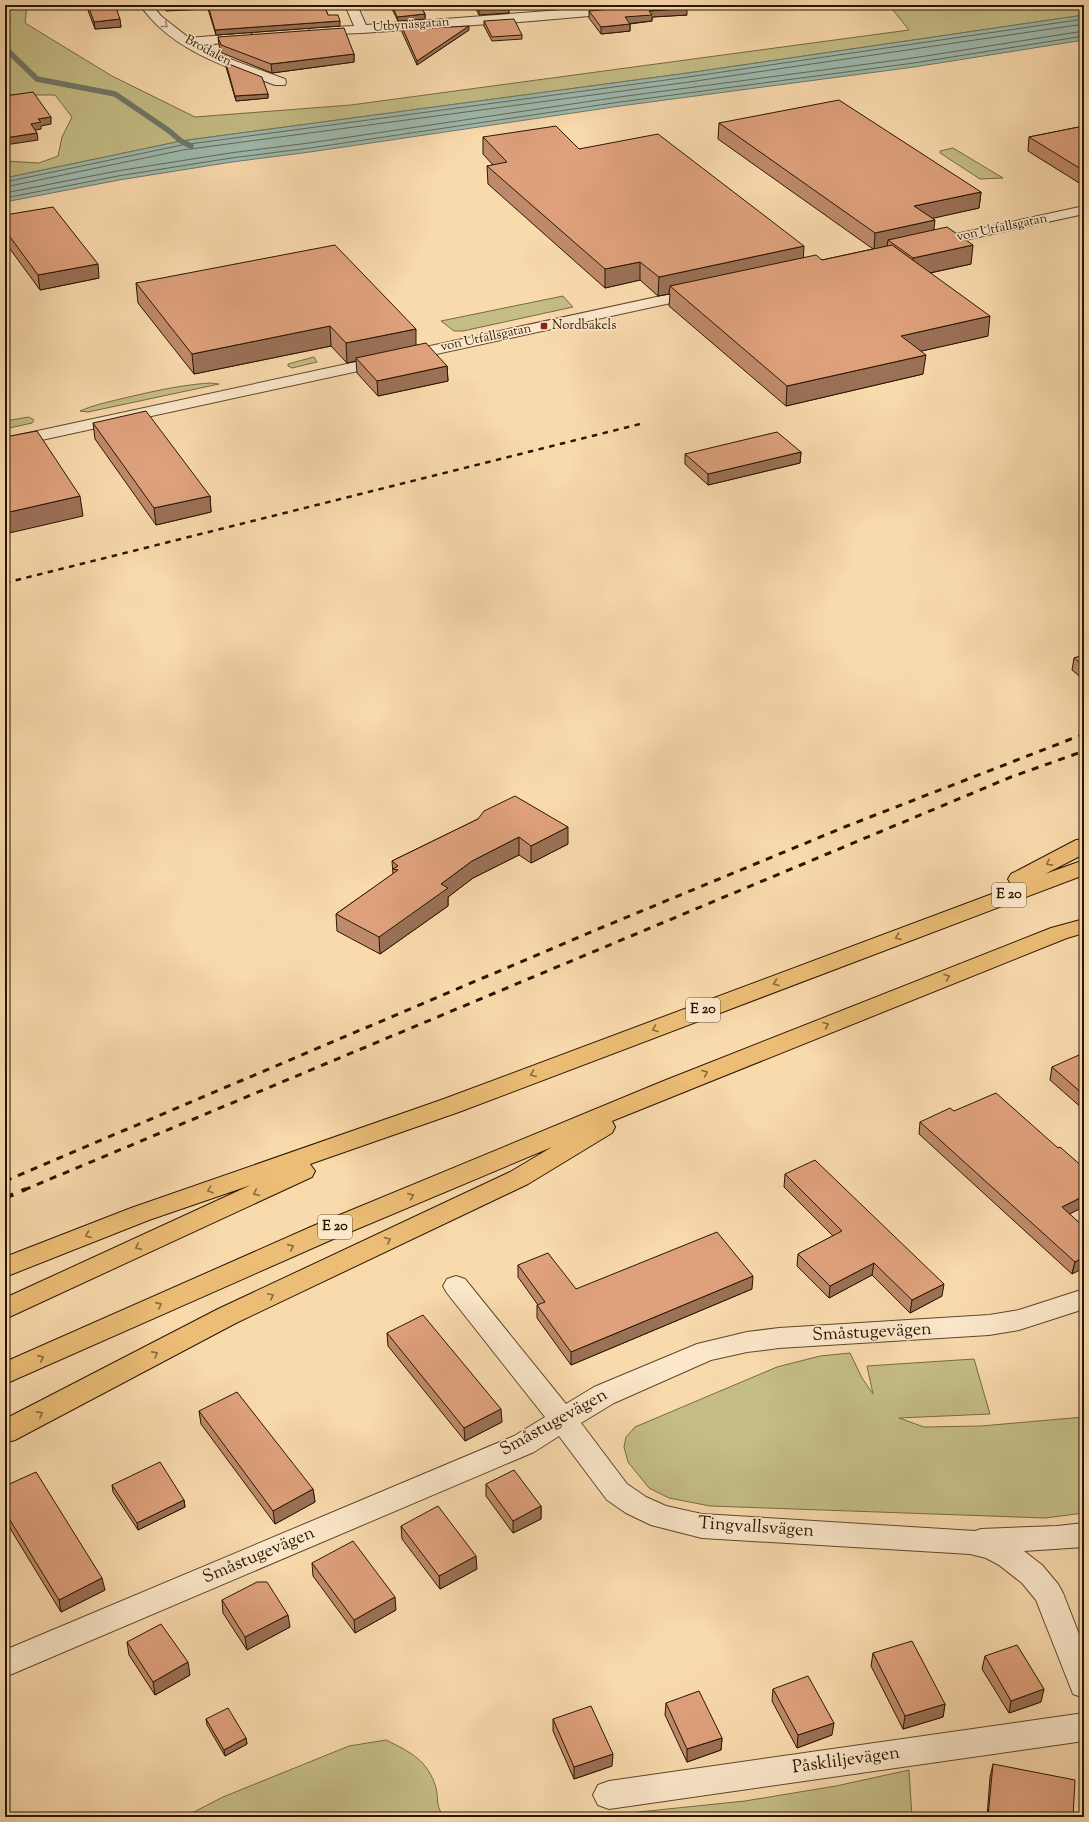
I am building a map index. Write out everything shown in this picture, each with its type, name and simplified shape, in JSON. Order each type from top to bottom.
[{"type":"highway","points":[[935,923],[1084,845]]},
{"type":"highway","name":"E 20","points":[[5,1309],[419,1117],[1084,867]]},
{"type":"highway","name":"E 20","points":[[5,1374],[322,1233],[669,1088],[1084,923]]},
{"type":"highway","points":[[1059,933],[1084,926]]},
{"type":"highway","points":[[5,1432],[227,1316],[519,1178],[669,1088]]},
{"type":"highway","points":[[5,1267],[140,1214],[419,1117]]},
{"type":"street","name":"Brodalen","points":[[146,5],[152,14],[187,42],[219,59],[248,64],[280,82]]},
{"type":"street","points":[[351,5],[362,29]]},
{"type":"street","points":[[525,5],[532,17]]},
{"type":"street","name":"Utbynäsgatan","points":[[302,33],[532,17],[668,5]]},
{"type":"street","points":[[187,42],[258,36]]},
{"type":"street","name":"von Utfallsgatan","points":[[917,247],[1084,210]]},
{"type":"street","name":"von Utfallsgatan","points":[[5,443],[712,290]]},
{"type":"street","name":"Tingvallsvägen","points":[[456,1286],[563,1420],[617,1492],[636,1505],[661,1517],[702,1526],[970,1542],[994,1548],[1010,1556],[1032,1574],[1048,1593],[1084,1685]]},
{"type":"street","name":"Småstugevägen","points":[[5,1664],[524,1444],[604,1395],[706,1351],[748,1342],[779,1338],[931,1330],[996,1324],[1019,1320],[1084,1299]]},
{"type":"street","points":[[970,1542],[1057,1538],[1084,1535]]},
{"type":"street","name":"Påskliljevägen","points":[[609,1795],[1084,1727]]},
{"type":"shaded area","points":[[5,5],[27,5],[25,23],[112,76],[195,117],[351,105],[909,30],[889,5],[1084,5],[1084,15],[688,73],[181,141],[5,178],[5,161],[39,163],[58,156],[62,137],[72,117],[55,95],[5,95]]},
{"type":"shaded area","points":[[953,148],[1003,178],[980,179],[940,153],[940,151]]},
{"type":"shaded area","points":[[563,296],[573,307],[463,331],[454,331],[441,321]]},
{"type":"shaded area","points":[[314,357],[317,362],[292,368],[288,366],[288,364]]},
{"type":"shaded area","points":[[210,383],[219,384],[88,412],[80,411],[102,403],[150,392]]},
{"type":"shaded area","points":[[29,417],[34,420],[32,423],[5,429],[5,421]]},
{"type":"shaded area","points":[[850,1353],[862,1378],[873,1394],[867,1366],[974,1359],[990,1414],[899,1418],[924,1427],[981,1426],[1084,1417],[1084,1513],[1045,1518],[710,1506],[669,1498],[649,1488],[628,1462],[624,1447],[626,1437],[635,1427],[777,1367],[820,1356]]},
{"type":"shaded area","points":[[386,1740],[417,1758],[428,1770],[433,1778],[436,1788],[439,1809],[444,1817],[184,1817],[223,1797],[349,1746]]},
{"type":"shaded area","points":[[909,1770],[912,1817],[590,1817],[745,1801],[836,1786]]},
{"type":"water","points":[[1084,15],[1084,40],[914,67],[620,106],[310,152],[232,162],[119,180],[5,202],[5,178],[181,141],[688,73]]},
{"type":"building","points":[[88,5],[115,5],[120,19],[94,22]]},
{"type":"building","points":[[166,5],[196,5],[166,7]]},
{"type":"building","points":[[208,5],[324,5],[328,15],[338,15],[340,21],[215,30]]},
{"type":"building","points":[[392,5],[420,5],[425,14],[397,17]]},
{"type":"building","points":[[478,5],[509,5],[479,7]]},
{"type":"building","points":[[654,5],[684,5],[687,8],[649,11],[652,15],[625,17],[630,24],[601,27],[589,11]]},
{"type":"building","points":[[514,19],[522,35],[492,37],[484,21]]},
{"type":"building","points":[[430,25],[432,28],[469,26],[417,61],[402,27]]},
{"type":"building","points":[[344,28],[354,54],[271,64],[221,45],[218,37]]},
{"type":"building","points":[[226,63],[262,77],[268,94],[235,96]]},
{"type":"building","points":[[33,92],[51,117],[38,119],[41,122],[31,124],[37,133],[5,138],[5,96]]},
{"type":"building","points":[[839,100],[981,192],[914,206],[935,220],[875,233],[719,123]]},
{"type":"building","points":[[556,126],[579,149],[658,134],[804,246],[659,277],[640,262],[605,269],[487,166],[507,162],[483,137]]},
{"type":"building","points":[[1084,126],[1084,171],[1029,137]]},
{"type":"building","points":[[53,207],[98,264],[38,275],[5,230],[5,215]]},
{"type":"building","points":[[947,227],[973,245],[913,258],[888,240]]},
{"type":"building","points":[[335,245],[416,329],[346,343],[330,326],[192,354],[136,283]]},
{"type":"building","points":[[892,245],[990,316],[901,336],[926,355],[787,386],[670,286],[816,255],[822,260]]},
{"type":"building","points":[[426,343],[447,366],[377,381],[356,358]]},
{"type":"building","points":[[146,411],[210,496],[154,508],[93,423]]},
{"type":"building","points":[[37,431],[80,496],[5,513],[5,437]]},
{"type":"building","points":[[777,432],[801,452],[708,474],[685,454]]},
{"type":"building","points":[[1084,655],[1084,666],[1074,658]]},
{"type":"building","points":[[515,796],[568,827],[531,846],[519,837],[472,861],[441,884],[448,888],[379,937],[336,914],[398,870],[393,869],[398,866],[392,861],[478,819],[484,811]]},
{"type":"building","points":[[1079,1055],[1084,1059],[1084,1095],[1052,1067]]},
{"type":"building","points":[[996,1093],[1058,1148],[1060,1147],[1084,1168],[1084,1196],[1062,1207],[1084,1227],[1084,1257],[1075,1262],[920,1122],[950,1108],[954,1111]]},
{"type":"building","points":[[815,1160],[944,1284],[912,1300],[874,1263],[830,1286],[798,1254],[842,1231],[785,1174]]},
{"type":"building","points":[[717,1232],[753,1276],[571,1352],[537,1305],[545,1302],[518,1265],[548,1253],[576,1289]]},
{"type":"building","points":[[423,1315],[501,1409],[464,1428],[387,1333]]},
{"type":"building","points":[[237,1392],[313,1489],[273,1511],[199,1411]]},
{"type":"building","points":[[160,1462],[184,1500],[137,1523],[112,1485]]},
{"type":"building","points":[[514,1470],[541,1506],[513,1521],[486,1484]]},
{"type":"building","points":[[36,1472],[102,1578],[59,1600],[5,1512],[5,1486]]},
{"type":"building","points":[[438,1506],[476,1556],[439,1576],[401,1526]]},
{"type":"building","points":[[353,1541],[395,1597],[354,1620],[312,1563]]},
{"type":"building","points":[[257,1582],[267,1582],[288,1615],[245,1637],[222,1600]]},
{"type":"building","points":[[161,1624],[188,1662],[153,1682],[127,1642]]},
{"type":"building","points":[[912,1641],[945,1704],[905,1716],[873,1653]]},
{"type":"building","points":[[1017,1645],[1044,1689],[1011,1701],[985,1656]]},
{"type":"building","points":[[808,1676],[834,1723],[798,1735],[773,1689]]},
{"type":"building","points":[[699,1691],[722,1738],[687,1749],[666,1703]]},
{"type":"building","points":[[591,1706],[613,1754],[574,1767],[553,1719]]},
{"type":"building","points":[[228,1708],[246,1738],[224,1750],[206,1719]]},
{"type":"building","points":[[993,1764],[1075,1780],[1073,1817],[988,1817]]},
{"type":"waterway","points":[[5,48],[37,79],[115,94],[168,130],[181,141],[191,146]]},
{"type":"railway","points":[[5,583],[644,423]]},
{"type":"railway","points":[[5,1181],[603,927],[847,826],[1084,734]]},
{"type":"railway","points":[[24,1190],[1011,777],[1084,751]]},
{"type":"railway","points":[[5,1198],[26,1189]]},
{"type":"place","name":"Nordbakels","points":[[544,326]]}]
